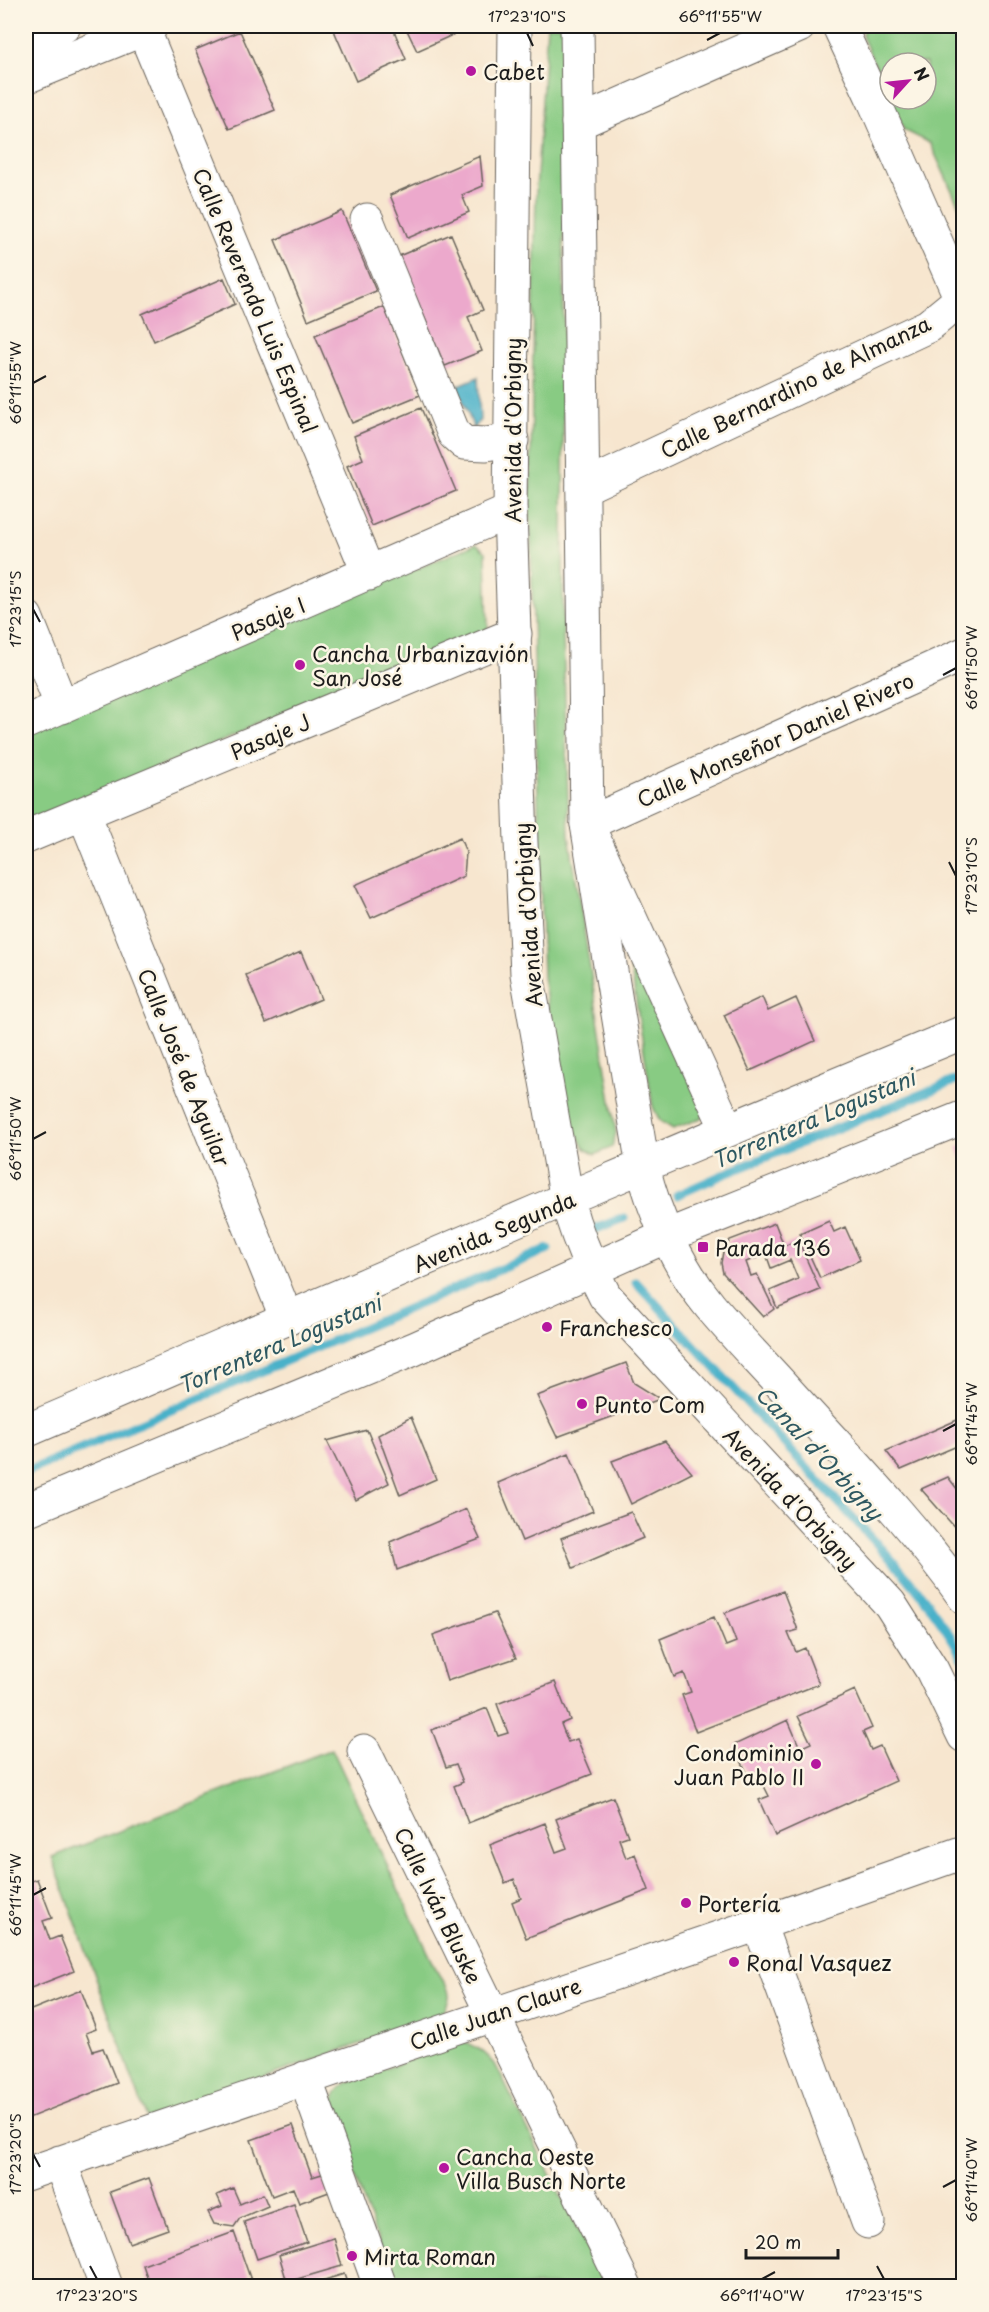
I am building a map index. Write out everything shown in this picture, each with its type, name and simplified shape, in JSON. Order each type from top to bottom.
[{"type":"street","points":[[26,43],[64,26]]},
{"type":"street","name":"Avenida d'Orbigny","points":[[515,26],[510,512],[527,974],[567,1200],[576,1232],[605,1296],[890,1604],[932,1670],[963,1736]]},
{"type":"street","points":[[577,26],[587,824],[643,1167],[650,1196],[667,1236],[709,1305],[873,1485],[948,1574],[963,1598]]},
{"type":"street","points":[[578,123],[799,26]]},
{"type":"street","name":"Calle Bernardino de Almanza","points":[[583,488],[928,326],[961,299],[838,26]]},
{"type":"street","points":[[26,77],[145,27]]},
{"type":"street","name":"Calle Reverendo Luis Espinal","points":[[145,27],[369,574]]},
{"type":"street","points":[[367,220],[454,434],[464,443],[486,444],[512,440]]},
{"type":"street","name":"Pasaje I","points":[[26,722],[510,512]]},
{"type":"street","points":[[26,617],[63,707]]},
{"type":"street","name":"Pasaje J","points":[[26,837],[515,634]]},
{"type":"street","name":"Calle Monseñor Daniel Rivero","points":[[587,824],[963,654]]},
{"type":"street","name":"Calle José de Aguilar","points":[[84,814],[287,1319]]},
{"type":"street","points":[[587,824],[728,1129]]},
{"type":"street","name":"Avenida Segunda","points":[[26,1431],[728,1129],[963,1032]]},
{"type":"street","points":[[26,1510],[414,1349],[667,1236],[963,1117]]},
{"type":"street","name":"Calle Iván Bluske","points":[[364,1751],[625,2286]]},
{"type":"street","name":"Calle Juan Claure","points":[[26,2174],[963,1852]]},
{"type":"street","points":[[759,1924],[868,2222]]},
{"type":"street","points":[[305,2078],[380,2286]]},
{"type":"street","points":[[60,2162],[106,2286]]},
{"type":"green space","points":[[547,26],[564,26],[563,634],[569,835],[616,1133],[612,1147],[595,1155],[584,1148],[572,1125],[556,1058],[543,977],[530,511],[536,190]]},
{"type":"green space","points":[[864,26],[963,26],[963,215],[930,143],[904,130],[895,111],[938,111],[938,51],[878,51],[878,71],[862,36]]},
{"type":"green space","points":[[476,544],[486,552],[488,631],[26,822],[26,731]]},
{"type":"green space","points":[[631,969],[643,977],[707,1116],[673,1129],[660,1121],[653,1107]]},
{"type":"green space","points":[[332,1749],[439,1975],[446,1985],[449,1999],[445,2009],[441,2015],[147,2119],[52,1857]]},
{"type":"green space","points":[[459,2042],[479,2049],[495,2064],[606,2286],[395,2286],[332,2116],[334,2100],[339,2089],[348,2082]]},
{"type":"water","points":[[478,377],[480,420],[474,429],[457,386]]},
{"type":"building","points":[[332,26],[392,26],[406,59],[356,81]]},
{"type":"building","points":[[405,26],[468,26],[468,28],[417,51]]},
{"type":"building","points":[[240,31],[275,110],[229,129],[195,50]]},
{"type":"building","points":[[480,156],[483,186],[462,195],[469,212],[408,238],[390,195]]},
{"type":"building","points":[[342,211],[376,291],[308,320],[275,240]]},
{"type":"building","points":[[451,234],[483,310],[468,317],[482,351],[445,366],[399,256]]},
{"type":"building","points":[[224,278],[235,304],[154,341],[142,314]]},
{"type":"building","points":[[384,307],[420,395],[352,423],[315,335]]},
{"type":"building","points":[[421,408],[456,491],[372,526],[347,466],[363,459],[354,436]]},
{"type":"building","points":[[460,838],[466,852],[464,876],[371,918],[355,885]]},
{"type":"building","points":[[301,952],[321,999],[266,1023],[246,975]]},
{"type":"building","points":[[762,997],[768,1011],[796,998],[815,1041],[750,1071],[724,1015]]},
{"type":"building","points":[[964,1144],[964,1163],[963,1163],[957,1147]]},
{"type":"building","points":[[829,1221],[834,1232],[845,1227],[860,1260],[820,1278],[800,1234]]},
{"type":"building","points":[[775,1223],[784,1246],[798,1240],[820,1290],[777,1308],[770,1291],[798,1279],[790,1260],[771,1268],[766,1254],[746,1262],[751,1276],[757,1274],[774,1309],[763,1317],[723,1273],[721,1263],[723,1252],[730,1240]]},
{"type":"building","points":[[626,1363],[634,1383],[660,1399],[557,1437],[537,1396]]},
{"type":"building","points":[[411,1417],[436,1479],[400,1495],[378,1435]]},
{"type":"building","points":[[964,1417],[964,1461],[957,1446],[901,1470],[886,1451]]},
{"type":"building","points":[[367,1430],[389,1483],[356,1500],[327,1441]]},
{"type":"building","points":[[665,1441],[692,1473],[631,1504],[612,1461]]},
{"type":"building","points":[[569,1453],[593,1511],[522,1541],[498,1483]]},
{"type":"building","points":[[948,1477],[964,1498],[964,1526],[958,1531],[921,1489]]},
{"type":"building","points":[[466,1509],[480,1539],[397,1570],[390,1542]]},
{"type":"building","points":[[631,1512],[643,1538],[573,1568],[561,1538]]},
{"type":"building","name":"Condominio Juan Pablo II","points":[[783,1591],[798,1630],[788,1633],[796,1652],[805,1648],[819,1684],[696,1732],[682,1695],[691,1692],[684,1673],[674,1677],[660,1639],[714,1617],[726,1646],[736,1642],[725,1613]]},
{"type":"building","points":[[495,1613],[516,1658],[447,1681],[433,1635]]},
{"type":"building","points":[[555,1682],[570,1720],[561,1724],[568,1742],[577,1739],[592,1774],[468,1823],[454,1786],[463,1782],[456,1764],[446,1767],[432,1730],[487,1708],[498,1736],[508,1733],[497,1704]]},
{"type":"building","name":"Condominio Juan Pablo II","points":[[855,1690],[872,1728],[863,1732],[871,1750],[880,1746],[896,1781],[775,1836],[759,1800],[769,1796],[760,1778],[751,1782],[734,1745],[788,1720],[800,1748],[811,1743],[798,1716]]},
{"type":"building","name":"Condominio Juan Pablo II","points":[[613,1797],[628,1836],[619,1839],[626,1858],[635,1854],[649,1890],[526,1938],[512,1902],[521,1898],[514,1879],[505,1883],[490,1845],[545,1823],[556,1852],[567,1848],[556,1819]]},
{"type":"building","points":[[37,1879],[52,1918],[43,1921],[50,1940],[60,1936],[74,1971],[26,1990],[26,1883]]},
{"type":"building","points":[[81,1990],[96,2029],[86,2033],[93,2051],[103,2048],[117,2083],[26,2119],[26,2044],[34,2041],[26,2020],[26,2012]]},
{"type":"building","points":[[293,2125],[312,2177],[322,2174],[329,2192],[299,2203],[293,2188],[272,2196],[251,2140]]},
{"type":"building","points":[[149,2178],[168,2229],[129,2243],[110,2192]]},
{"type":"building","points":[[233,2188],[240,2204],[263,2194],[268,2206],[240,2218],[234,2227],[214,2224],[208,2212],[222,2206],[217,2195]]},
{"type":"building","points":[[294,2204],[307,2242],[257,2259],[244,2222]]},
{"type":"building","points":[[234,2232],[253,2286],[232,2286],[229,2281],[213,2286],[150,2286],[143,2265]]},
{"type":"building","points":[[334,2238],[342,2266],[287,2282],[279,2255]]},
{"type":"building","points":[[344,2274],[348,2286],[305,2286]]},
{"type":"waterway","name":"Torrentera Logustani","points":[[677,1195],[964,1077]]},
{"type":"waterway","name":"Torrentera Logustani","points":[[596,1229],[624,1218]]},
{"type":"waterway","name":"Torrentera Logustani","points":[[26,1472],[548,1249]]},
{"type":"waterway","name":"Canal d'Orbigny","points":[[636,1282],[901,1570],[934,1612],[964,1659]]},
{"type":"place","name":"Cabet","points":[[471,71]]},
{"type":"place","name":"Cancha Urbanizavión San José","points":[[300,665]]},
{"type":"place","name":"Parada 136","points":[[703,1247]]},
{"type":"place","name":"Franchesco","points":[[547,1327]]},
{"type":"place","name":"Punto Com","points":[[582,1404]]},
{"type":"place","name":"Condominio Juan Pablo II","points":[[816,1764]]},
{"type":"place","name":"Portería","points":[[686,1903]]},
{"type":"place","name":"Ronal Vasquez","points":[[734,1962]]},
{"type":"place","name":"Cancha Oeste Villa Busch Norte","points":[[444,2168]]},
{"type":"place","name":"Mirta Roman","points":[[352,2256]]}]
